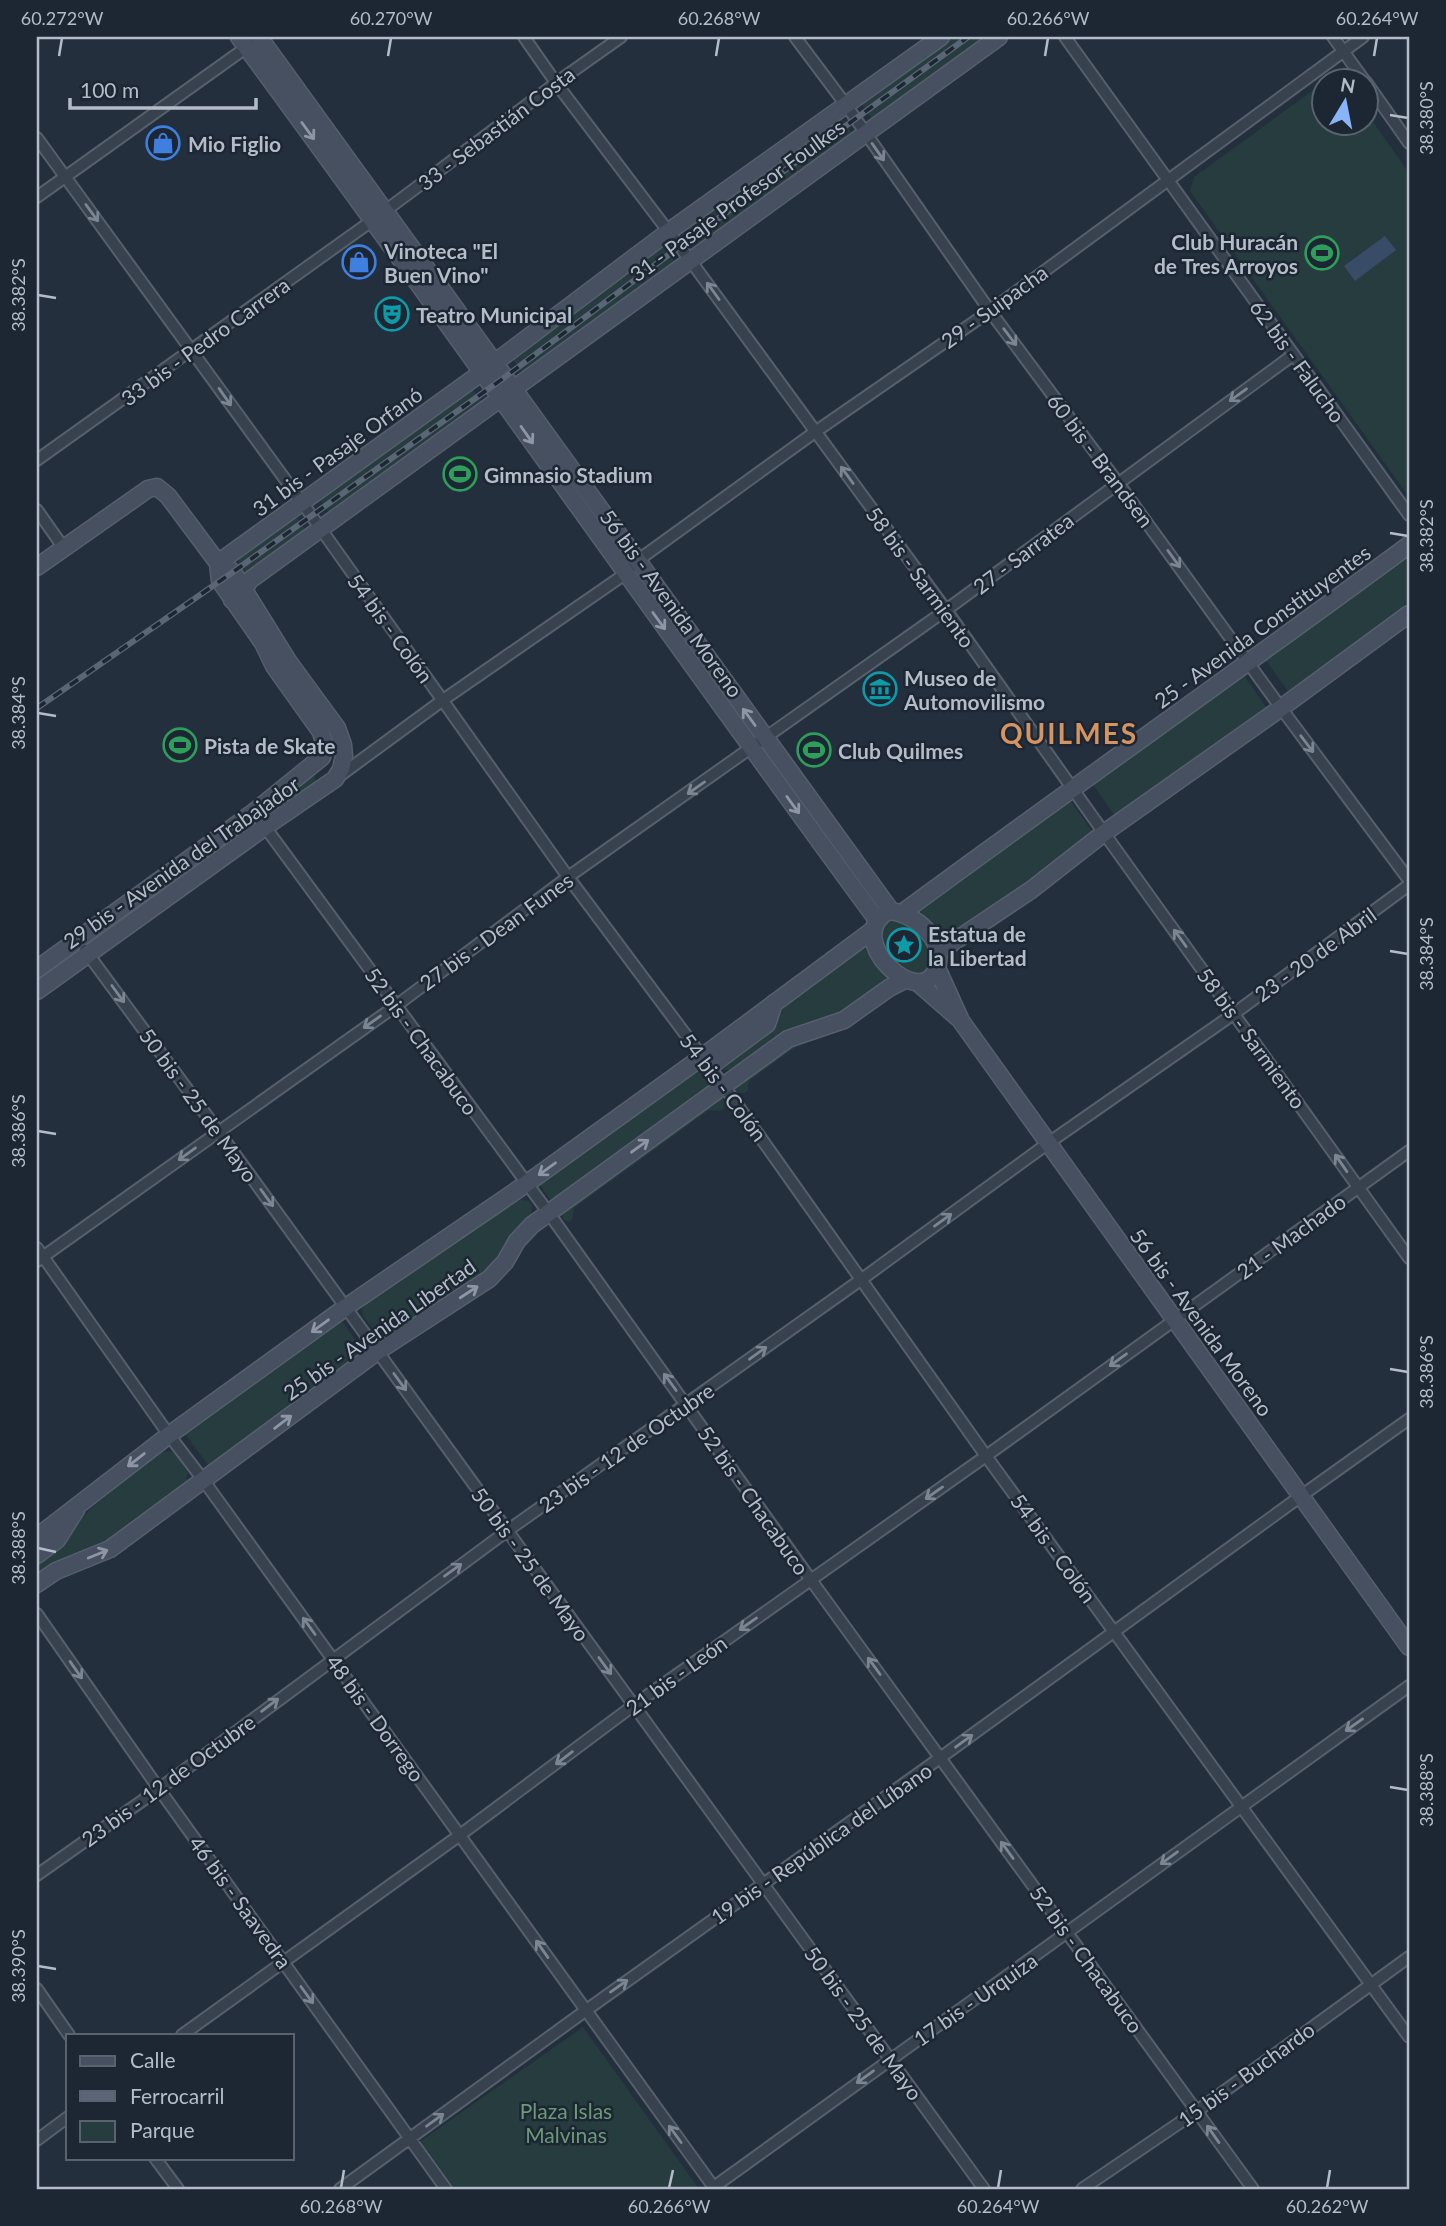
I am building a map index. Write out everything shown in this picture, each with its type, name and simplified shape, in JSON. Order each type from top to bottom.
[{"type":"main road","name":"31 - Pasaje Profesor Foulkes","points":[[487,367],[668,232],[941,37]]},
{"type":"main road","name":"31 - Pasaje Profesor Foulkes","points":[[508,394],[999,37]]},
{"type":"main road","name":"56 bis - Avenida Moreno","points":[[250,39],[380,215],[487,367],[637,561],[875,925]]},
{"type":"main road","name":"31 bis - Pasaje Orfanó","points":[[218,563],[487,367]]},
{"type":"main road","name":"56 bis - Avenida Moreno","points":[[508,394],[625,574],[759,745],[897,912]]},
{"type":"main road","points":[[238,594],[250,580],[508,394]]},
{"type":"main road","points":[[37,567],[148,489],[157,486],[168,496],[218,563],[233,572],[238,594],[337,728],[344,756],[341,769],[331,781],[313,764]]},
{"type":"main road","name":"25 - Avenida Constituyentes","points":[[897,912],[1250,663],[1409,545]]},
{"type":"main road","name":"29 bis - Avenida del Trabajador","points":[[37,969],[254,812],[322,757],[325,747],[321,732],[274,666],[238,594]]},
{"type":"main road","points":[[937,960],[1104,833],[1409,614]]},
{"type":"main road","name":"29 bis - Avenida del Trabajador","points":[[37,990],[331,781]]},
{"type":"main road","points":[[209,844],[220,859]]},
{"type":"main road","points":[[897,912],[912,917],[932,938],[937,960],[935,974],[928,979],[911,981],[900,978],[882,958],[876,946],[872,935],[880,915],[897,912]]},
{"type":"main road","name":"25 bis - Avenida Libertad","points":[[37,1537],[169,1435],[346,1307],[706,1062],[774,1003],[875,925]]},
{"type":"main road","name":"56 bis - Avenida Moreno","points":[[937,960],[961,1021],[1409,1647]]},
{"type":"main road","name":"56 bis - Avenida Moreno","points":[[911,981],[961,1021]]},
{"type":"main road","name":"25 bis - Avenida Libertad","points":[[37,1584],[56,1571],[110,1549],[378,1351],[489,1279],[505,1262],[517,1241],[548,1212],[788,1039],[844,1020],[889,988],[911,981]]},
{"type":"main road","points":[[37,1555],[57,1540],[79,1505]]},
{"type":"street","name":"58 bis - Sarmiento","points":[[524,37],[946,610],[1409,1258]]},
{"type":"street","name":"33 - Sebastián Costa","points":[[380,215],[621,37]]},
{"type":"street","name":"60 bis - Brandsen","points":[[795,37],[846,105],[990,311],[1409,882]]},
{"type":"street","name":"62 bis - Falucho","points":[[1065,37],[1409,515]]},
{"type":"street","points":[[1333,37],[1354,66]]},
{"type":"street","name":"29 - Suipacha","points":[[625,574],[637,561],[815,432],[990,311],[1363,37]]},
{"type":"street","points":[[37,197],[250,39]]},
{"type":"street","points":[[1380,102],[1409,143]]},
{"type":"street","name":"54 bis - Colón","points":[[37,138],[568,877],[724,1086],[986,1456],[1409,2037]]},
{"type":"street","name":"33 bis - Pedro Carrera","points":[[37,460],[380,215]]},
{"type":"street","name":"27 - Sarratea","points":[[759,745],[1293,355]]},
{"type":"street","points":[[37,510],[63,547]]},
{"type":"street","name":"29 bis - Avenida del Trabajador","points":[[331,781],[625,574]]},
{"type":"street","name":"27 bis - Dean Funes","points":[[39,1255],[397,1005],[568,877],[759,745]]},
{"type":"street","name":"52 bis - Chacabuco","points":[[254,812],[548,1212],[1252,2189]]},
{"type":"street","name":"23 - 20 de Abril","points":[[1047,1144],[1235,1013],[1409,882]]},
{"type":"street","name":"50 bis - 25 de Mayo","points":[[76,941],[218,1131],[984,2189]]},
{"type":"street","name":"23 bis - 12 de Octubre","points":[[37,1875],[159,1789],[507,1531],[1047,1144]]},
{"type":"street","name":"21 - Machado","points":[[1173,1320],[1409,1152]]},
{"type":"street","name":"48 bis - Dorrego","points":[[39,1255],[204,1480],[713,2189]]},
{"type":"street","name":"21 bis - León","points":[[183,2034],[460,1835],[634,1705],[1173,1320]]},
{"type":"street","name":"19 bis - República del Líbano","points":[[340,2189],[1409,1419]]},
{"type":"street","name":"46 bis - Saavedra","points":[[37,1614],[446,2189]]},
{"type":"street","name":"17 bis - Urquiza","points":[[713,2189],[1409,1686]]},
{"type":"street","name":"15 bis - Buchardo","points":[[1082,2189],[1197,2111],[1409,1956]]},
{"type":"street","points":[[37,1989],[68,2034]]},
{"type":"street","points":[[37,2140],[66,2118]]},
{"type":"street","points":[[156,2160],[177,2189]]},
{"type":"green space","points":[[952,37],[986,37],[872,119],[861,103]]},
{"type":"green space","name":"Club Huracán de Tres Arroyos","points":[[1310,92],[1310,136],[1380,136],[1380,132],[1409,173],[1409,497],[1190,191],[1194,177]]},
{"type":"green space","points":[[841,118],[853,134],[700,245],[688,229]]},
{"type":"green space","points":[[664,247],[676,263],[523,374],[512,358]]},
{"type":"green space","points":[[473,390],[485,406],[331,516],[320,500]]},
{"type":"green space","points":[[296,516],[307,532],[248,572],[242,570],[239,555]]},
{"type":"green space","points":[[1409,554],[1409,604],[1288,691],[1265,659]]},
{"type":"green space","points":[[1245,677],[1268,710],[1115,816],[1092,783]]},
{"type":"green space","points":[[313,774],[317,782],[274,811],[273,809]]},
{"type":"green space","points":[[1070,800],[1093,833],[942,942],[919,909]]},
{"type":"green space","points":[[206,856],[208,858],[94,941],[92,938]]},
{"type":"green space","points":[[891,916],[907,925],[925,944],[928,952],[926,971],[919,973],[905,969],[887,952],[881,934],[883,921]]},
{"type":"green space","points":[[869,950],[887,974],[885,983],[843,1012],[796,1027],[777,1037],[732,1070],[722,1070],[720,1066],[771,1025],[790,1001],[856,951]]},
{"type":"green space","points":[[822,1034],[822,1037],[797,1046],[749,1081],[745,1093],[738,1093],[735,1088],[737,1084],[790,1047]]},
{"type":"green space","points":[[699,1070],[710,1086],[551,1201],[540,1185]]},
{"type":"green space","points":[[718,1099],[723,1099],[726,1107],[720,1111],[709,1110],[574,1208],[572,1220],[568,1222],[562,1218],[566,1210]]},
{"type":"green space","points":[[516,1201],[529,1201],[532,1205],[531,1217],[516,1230],[488,1269],[388,1335],[377,1334],[363,1316],[362,1309],[366,1304]]},
{"type":"green space","points":[[342,1321],[363,1350],[208,1465],[186,1435]]},
{"type":"green space","points":[[169,1451],[175,1453],[188,1472],[186,1484],[110,1542],[70,1556],[37,1574],[37,1560],[70,1534],[89,1510],[156,1455]]},
{"type":"green space","name":"Plaza Islas Malvinas","points":[[583,2027],[699,2189],[455,2189],[421,2141]]},
{"type":"water","points":[[1385,236],[1396,250],[1355,281],[1344,266]]},
{"type":"railway","points":[[37,708],[233,572],[505,377],[968,37]]},
{"type":"place","name":"Mio Figlio","points":[[163,143]]},
{"type":"place","name":"Club Huracán de Tres Arroyos","points":[[1322,253]]},
{"type":"place","name":"Vinoteca \"El Buen Vino\"","points":[[359,262]]},
{"type":"place","name":"Teatro Municipal","points":[[392,314]]},
{"type":"place","name":"Gimnasio Stadium","points":[[460,474]]},
{"type":"place","name":"Museo de Automovilismo","points":[[880,689]]},
{"type":"place","name":"Pista de Skate","points":[[180,745]]},
{"type":"place","name":"Club Quilmes","points":[[814,750]]},
{"type":"place","name":"Estatua de la Libertad","points":[[904,945]]},
{"type":"district","name":"QUILMES","points":[[1069,733]]}]
